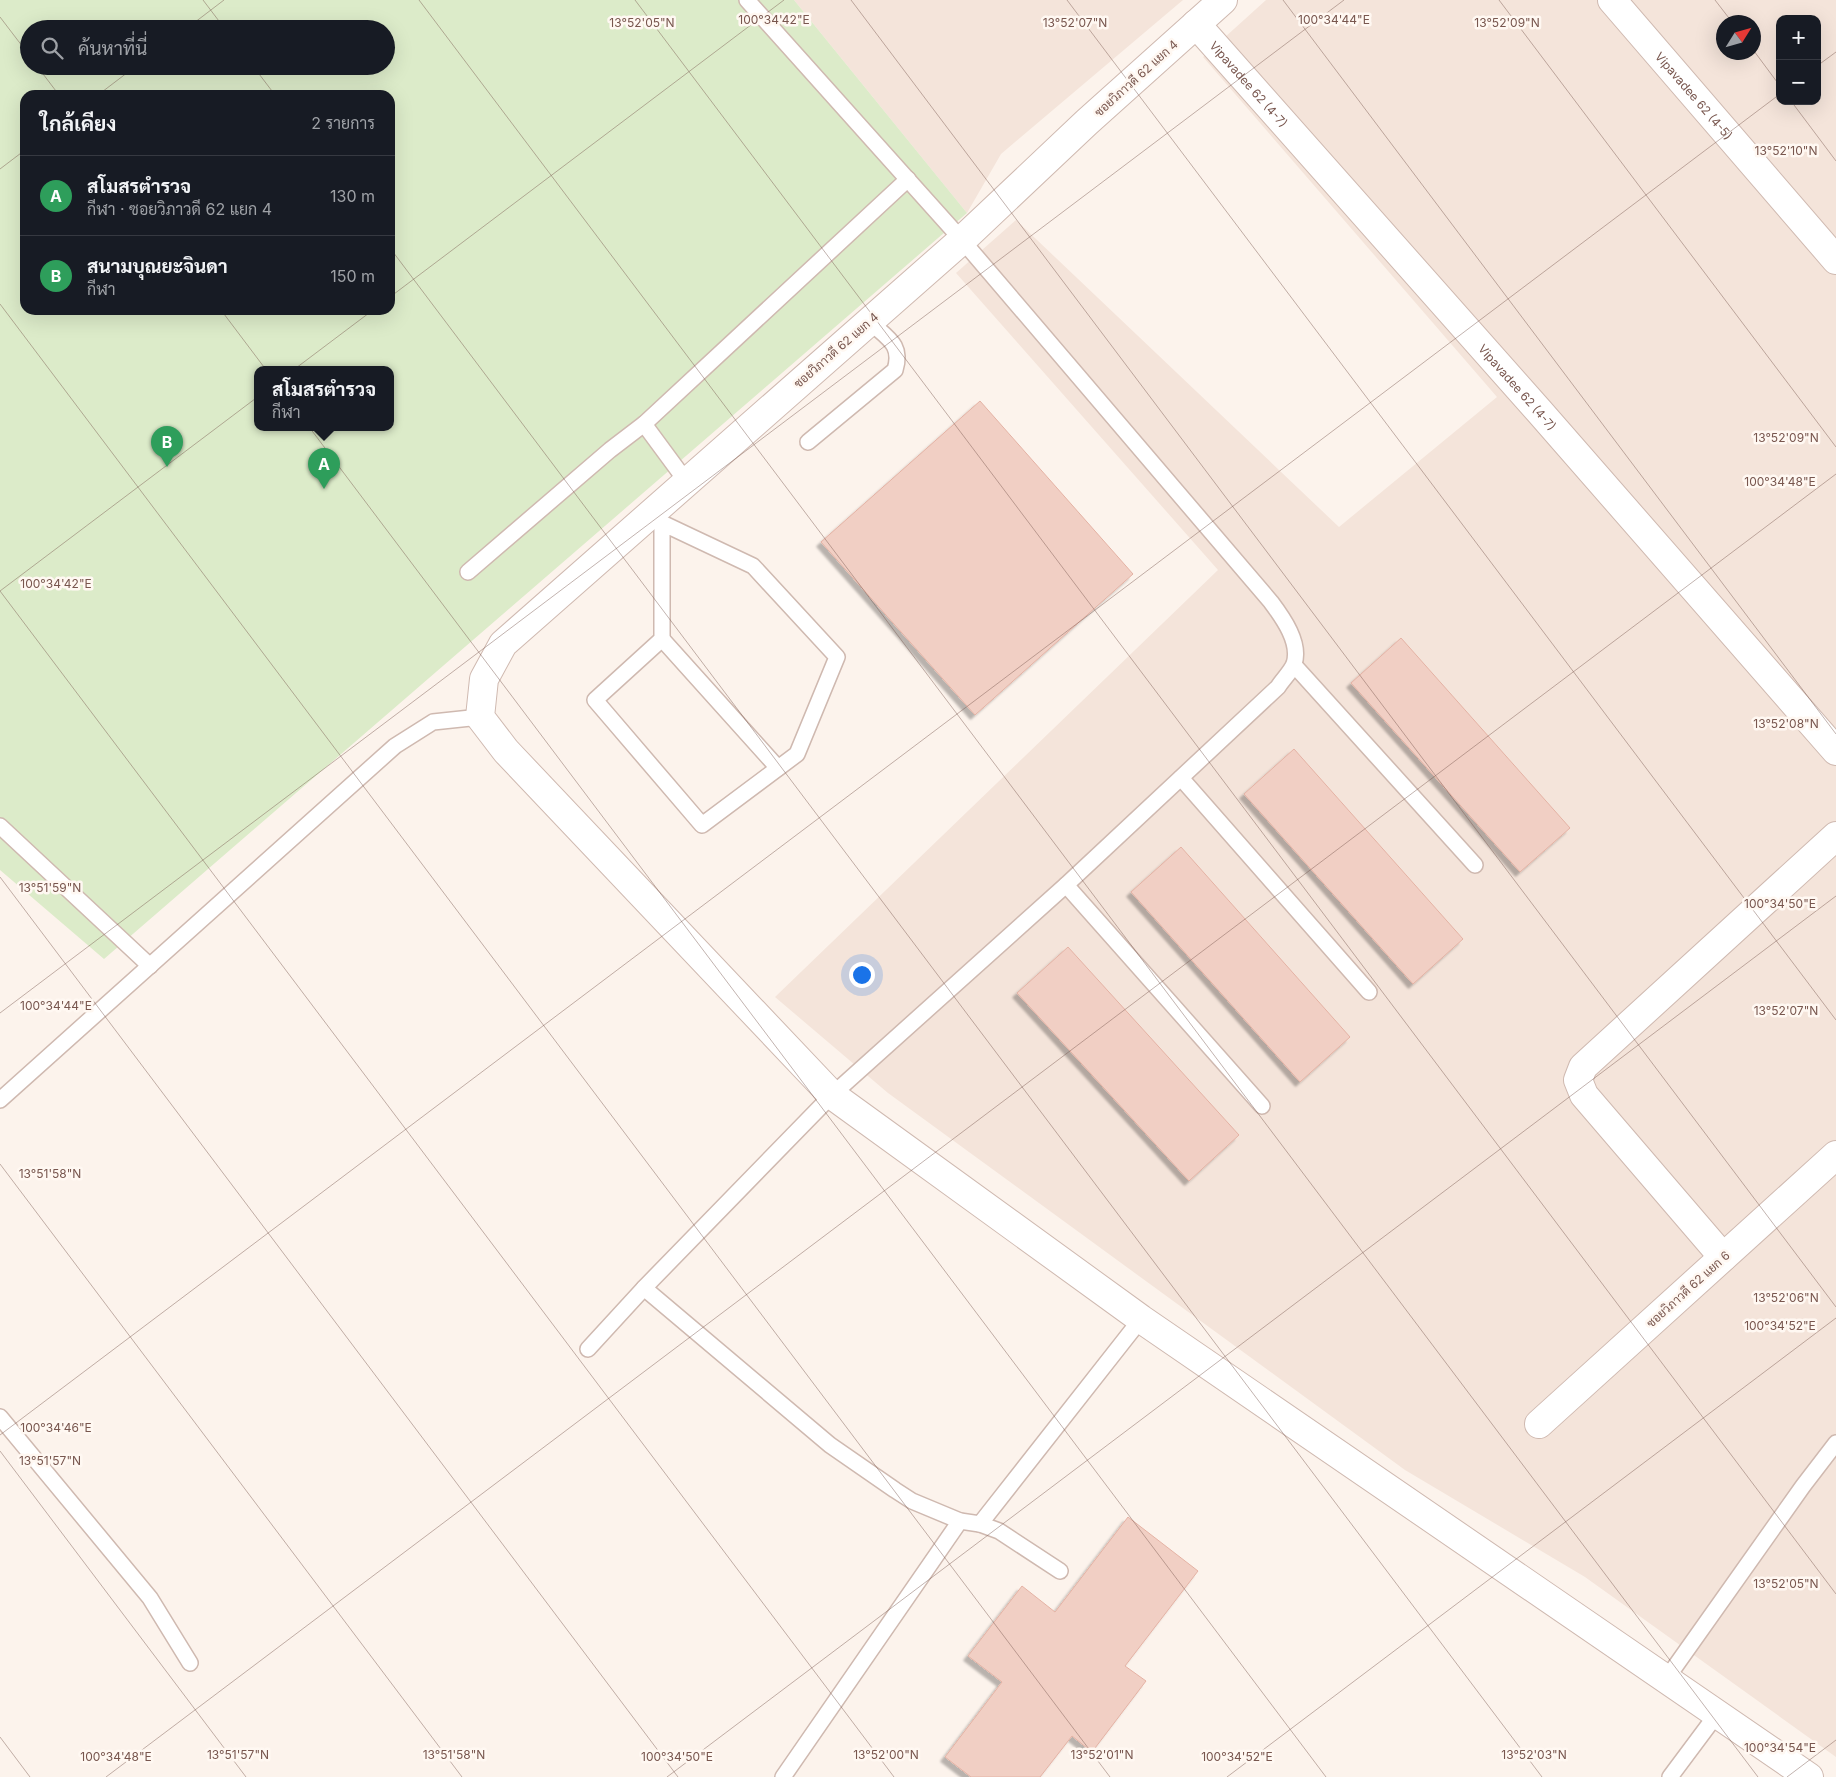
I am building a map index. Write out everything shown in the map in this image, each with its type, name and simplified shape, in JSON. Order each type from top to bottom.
[{"type":"street","name":"ซอยวิภาวดี 62 แยก 4","points":[[480,717],[484,679],[503,644],[655,519],[686,481],[962,240],[1087,122],[1223,0]]},
{"type":"street","name":"Vipavadee 62 (4-5)","points":[[1612,0],[1836,260]]},
{"type":"street","name":"Vipavadee 62 (4-7)","points":[[1196,24],[1540,411],[1836,751]]},
{"type":"street","points":[[480,717],[506,750],[832,1095],[1141,1319],[1443,1528],[1667,1678],[1809,1777]]},
{"type":"street","points":[[1723,1257],[1584,1095],[1578,1080],[1583,1067],[1836,836]]},
{"type":"street","name":"ซอยวิภาวดี 62 แยก 6","points":[[1539,1424],[1836,1154]]},
{"type":"lane","points":[[588,1349],[644,1288],[832,1095],[1066,885],[1181,778],[1278,687],[1294,665],[1295,652],[1286,624],[1271,602],[962,240],[747,0]]},
{"type":"lane","points":[[468,572],[610,450],[644,424],[908,179]]},
{"type":"lane","points":[[808,442],[895,370],[899,358],[897,347],[869,321]]},
{"type":"lane","points":[[644,424],[686,481]]},
{"type":"lane","points":[[662,638],[595,700],[702,825],[797,754],[837,658],[753,566],[655,519],[662,638],[778,768]]},
{"type":"lane","points":[[1294,665],[1475,865]]},
{"type":"lane","points":[[0,1100],[395,746],[433,722],[480,717]]},
{"type":"lane","points":[[1181,778],[1369,992]]},
{"type":"lane","points":[[0,826],[150,966]]},
{"type":"lane","points":[[1066,885],[1262,1106]]},
{"type":"lane","points":[[644,1288],[830,1445],[912,1501],[960,1521],[980,1524],[999,1531],[1060,1572]]},
{"type":"lane","points":[[980,1524],[1141,1319]]},
{"type":"lane","points":[[0,1417],[150,1598],[190,1663]]},
{"type":"lane","points":[[1667,1678],[1836,1443]]},
{"type":"lane","points":[[783,1777],[960,1521]]},
{"type":"lane","points":[[1670,1777],[1717,1714]]},
{"type":"shaded area","points":[[794,0],[1183,0],[1001,154],[967,213]]},
{"type":"shaded area","points":[[1266,0],[1836,0],[1836,1757],[1585,1577],[1405,1470],[888,1093],[775,997],[1218,570],[956,273],[1016,220],[1339,527],[1497,397],[1203,57]]},
{"type":"green space","points":[[0,0],[794,0],[967,213],[104,959],[0,870]]},
{"type":"building","points":[[980,401],[1133,574],[975,715],[821,542]]},
{"type":"building","points":[[1401,638],[1570,828],[1520,872],[1351,683]]},
{"type":"building","points":[[1294,749],[1463,939],[1413,984],[1244,794]]},
{"type":"building","points":[[1181,847],[1350,1037],[1300,1082],[1131,892]]},
{"type":"building","points":[[1068,947],[1239,1135],[1189,1181],[1017,993]]},
{"type":"building","points":[[1128,1517],[1198,1571],[1125,1666],[1146,1681],[1092,1752],[1072,1736],[1040,1777],[971,1777],[945,1757],[1002,1682],[968,1656],[1022,1586],[1055,1612]]},
{"type":"place","name":"สนามบุณยะจินดา","points":[[167,467]]},
{"type":"place","name":"สโมสรตำรวจ","points":[[324,489]]}]
